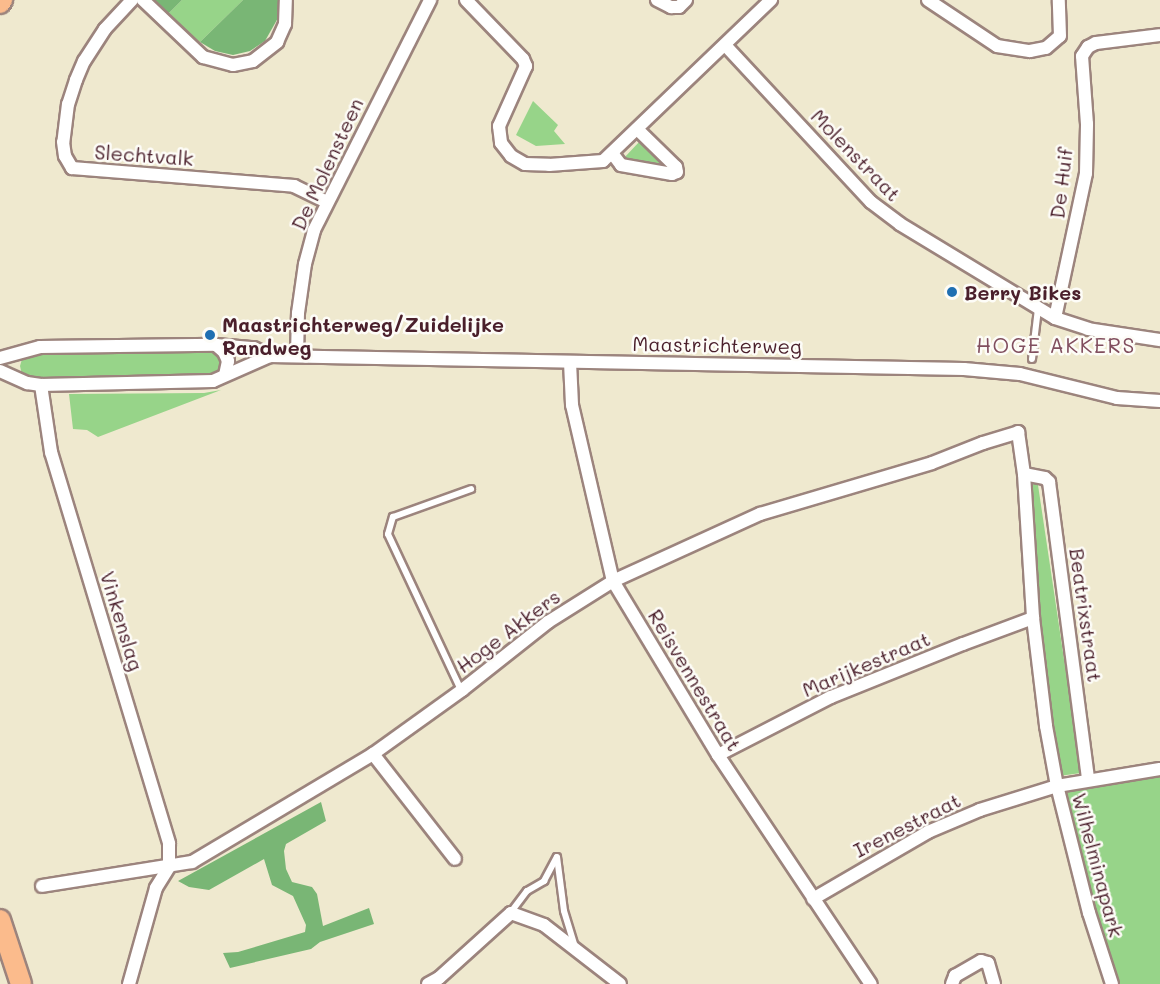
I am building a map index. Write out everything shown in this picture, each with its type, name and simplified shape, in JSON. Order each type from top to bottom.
[{"type":"main road","points":[[0,920],[21,984]]},
{"type":"street","name":"Slechtvalk","points":[[132,0],[95,43],[76,80],[68,104],[63,142],[65,156],[72,168],[294,186],[327,202]]},
{"type":"street","points":[[143,0],[203,57],[233,65],[253,61],[277,42],[285,24],[286,0]]},
{"type":"street","name":"De Molensteen","points":[[297,356],[298,313],[305,264],[314,230],[430,0]]},
{"type":"street","points":[[466,0],[524,59],[526,66],[498,134],[506,150],[525,164],[549,165],[594,164],[603,161],[771,0]]},
{"type":"street","points":[[657,0],[679,8],[686,0]]},
{"type":"street","points":[[928,0],[997,46],[1016,51],[1038,50],[1052,46],[1060,36],[1059,0]]},
{"type":"street","name":"De Huif","points":[[1055,318],[1086,173],[1087,124],[1082,67],[1084,51],[1096,43],[1160,35]]},
{"type":"street","name":"Molenstraat","points":[[724,45],[871,202],[900,224],[1055,318],[1088,329],[1160,340]]},
{"type":"street","points":[[612,153],[621,165],[672,174],[677,172],[676,167],[637,129]]},
{"type":"street","points":[[216,345],[224,351],[228,361],[225,375]]},
{"type":"street","name":"Maastrichterweg","points":[[0,358],[40,347],[216,345],[254,348],[270,356]]},
{"type":"street","points":[[18,378],[16,369],[19,353]]},
{"type":"street","name":"Maastrichterweg","points":[[0,371],[27,383],[41,385],[213,381],[270,356],[964,369],[1020,374],[1118,398],[1160,400]]},
{"type":"street","name":"Reisvennestraat","points":[[570,362],[572,405],[613,581],[717,755],[871,984]]},
{"type":"street","name":"Vinkenslag","points":[[41,385],[51,452],[169,844],[169,867]]},
{"type":"street","name":"Hoge Akkers","points":[[42,886],[192,862],[373,754],[462,690],[548,622],[613,581],[760,514],[932,463],[1018,432],[1024,474]]},
{"type":"street","points":[[1024,474],[1033,618],[1046,726],[1057,786]]},
{"type":"street","name":"Beatrixstraat","points":[[1024,474],[1045,478],[1048,482],[1088,779]]},
{"type":"street","name":"Marijkestraat","points":[[717,755],[831,697],[1033,618]]},
{"type":"street","points":[[373,754],[455,859]]},
{"type":"street","name":"Wilhelminapark","points":[[1112,984],[1086,904],[1057,786],[1088,779],[1160,769]]},
{"type":"street","name":"Irenestraat","points":[[813,898],[928,832],[980,810],[1057,786]]},
{"type":"street","points":[[129,984],[156,888],[169,867]]},
{"type":"street","points":[[428,984],[439,978],[511,913],[544,925],[620,984]]},
{"type":"street","points":[[952,984],[956,976],[981,961],[988,963],[994,984]]},
{"type":"lane","points":[[1032,359],[1038,309]]},
{"type":"lane","points":[[462,690],[388,534],[393,518],[471,489]]},
{"type":"lane","points":[[511,913],[526,891],[544,881],[557,857],[564,911],[576,948]]},
{"type":"green space","points":[[152,0],[182,0],[167,15]]},
{"type":"green space","points":[[182,0],[243,0],[200,42],[185,33],[167,15]]},
{"type":"green space","points":[[243,0],[278,0],[278,18],[265,41],[250,51],[233,55],[215,51],[200,42]]},
{"type":"green space","points":[[533,101],[558,125],[554,131],[565,144],[536,146],[516,135]]},
{"type":"green space","points":[[640,141],[667,168],[623,159]]},
{"type":"green space","points":[[211,349],[220,353],[224,360],[219,375],[36,382],[22,375],[20,366],[22,359],[34,352]]},
{"type":"green space","points":[[221,390],[98,437],[87,430],[73,429],[69,394],[204,393]]},
{"type":"green space","points":[[1032,483],[1038,485],[1081,773],[1059,776],[1043,659]]},
{"type":"green space","points":[[1160,775],[1160,984],[1117,984],[1091,905],[1066,793],[1091,785]]},
{"type":"green space","points":[[321,802],[326,821],[286,844],[284,851],[286,869],[292,882],[312,887],[317,894],[323,926],[369,908],[374,924],[320,942],[311,949],[230,968],[223,953],[238,952],[305,932],[306,925],[293,896],[272,885],[264,859],[209,890],[189,887],[178,881]]},
{"type":"place","name":"Berry Bikes","points":[[952,292]]},
{"type":"place","name":"Maastrichterweg/Zuidelijke Randweg","points":[[210,335]]},
{"type":"district","name":"HOGE AKKERS","points":[[1056,345]]}]
